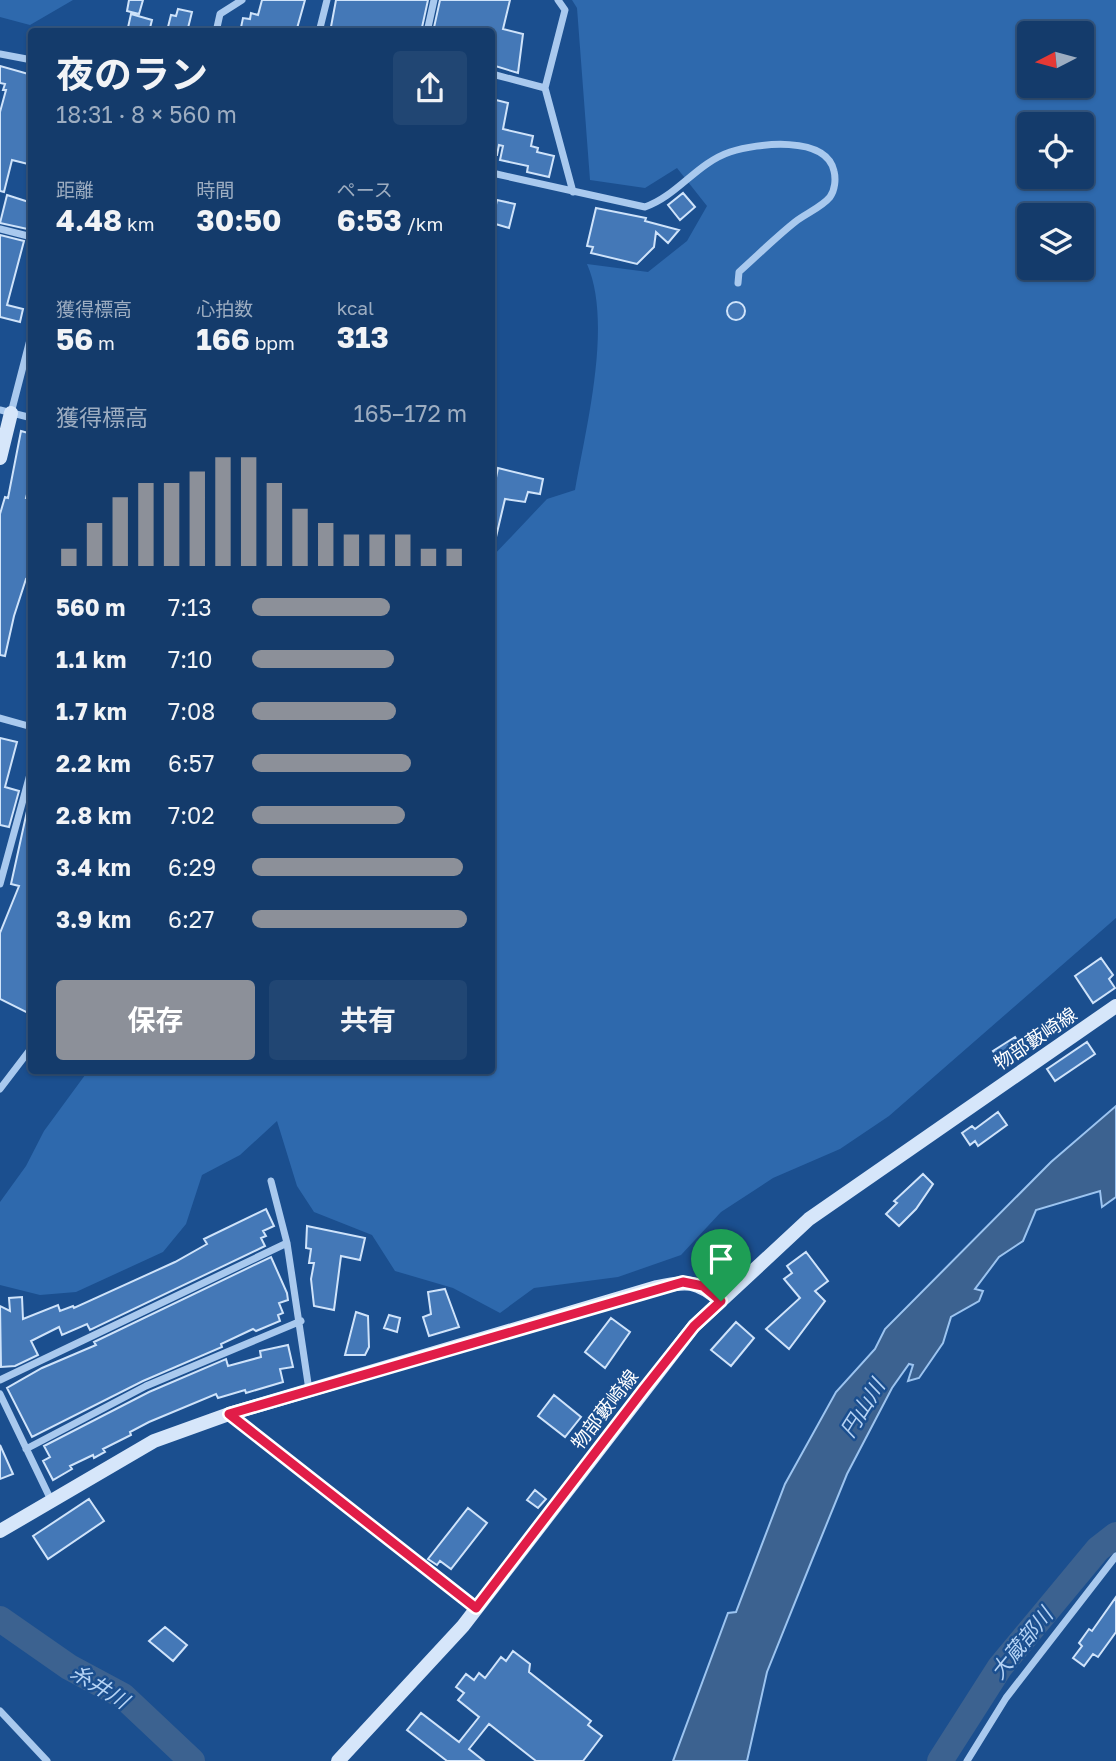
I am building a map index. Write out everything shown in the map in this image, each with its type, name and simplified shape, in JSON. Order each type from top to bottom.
[{"type":"main road","points":[[0,458],[6,412]]},
{"type":"main road","name":"物部藪崎線","points":[[338,1761],[463,1626],[685,1337],[721,1301],[809,1219],[1116,1006]]},
{"type":"main road","points":[[1,1530],[154,1441],[229,1414],[657,1287],[683,1282],[703,1286],[721,1301]]},
{"type":"street","points":[[217,28],[220,15],[242,0]]},
{"type":"street","points":[[320,28],[327,0]]},
{"type":"street","points":[[428,28],[435,0]]},
{"type":"street","points":[[558,0],[565,10],[545,88],[573,192]]},
{"type":"street","points":[[0,54],[28,59]]},
{"type":"street","points":[[495,75],[545,88]]},
{"type":"street","points":[[495,173],[645,207],[659,201],[727,153],[796,145],[815,148],[823,153],[834,169],[834,188],[830,197],[795,222],[739,272],[738,283]]},
{"type":"street","points":[[0,229],[28,236]]},
{"type":"street","points":[[28,344],[6,412],[28,417]]},
{"type":"street","points":[[0,718],[28,726]]},
{"type":"street","points":[[0,884],[28,782]]},
{"type":"street","points":[[0,1089],[28,1052]]},
{"type":"street","points":[[271,1181],[287,1243],[301,1321],[309,1390]]},
{"type":"street","points":[[0,1380],[287,1243]]},
{"type":"street","points":[[26,1449],[146,1386],[301,1321]]},
{"type":"street","points":[[0,1394],[51,1500]]},
{"type":"street","points":[[229,1414],[476,1608]]},
{"type":"street","points":[[967,1761],[1006,1698],[1116,1556]]},
{"type":"street","points":[[0,1710],[47,1761]]},
{"type":"shaded area","points":[[0,0],[73,0],[30,25],[0,17]]},
{"type":"shaded area","points":[[572,0],[1116,0],[1116,918],[889,1116],[840,1149],[773,1178],[721,1212],[681,1255],[618,1277],[534,1288],[500,1313],[453,1288],[395,1271],[372,1235],[314,1212],[297,1186],[277,1121],[240,1155],[202,1175],[186,1224],[163,1252],[76,1292],[40,1295],[0,1285],[0,1202],[26,1166],[44,1131],[86,1074],[495,1074],[495,554],[547,499],[575,490],[598,345],[598,315],[587,264],[648,272],[687,241],[707,206],[677,168],[645,188],[590,180],[577,8]]},
{"type":"water","name":"円山川","points":[[1116,1106],[1116,1197],[1102,1207],[1100,1191],[1036,1210],[1023,1241],[999,1257],[975,1289],[983,1291],[979,1301],[951,1317],[943,1343],[919,1378],[908,1381],[913,1365],[909,1364],[892,1388],[847,1474],[767,1672],[747,1761],[673,1761],[728,1613],[736,1612],[785,1484],[836,1392],[875,1349],[885,1329],[1051,1162]]},
{"type":"building","points":[[129,0],[143,0],[139,14],[127,11]]},
{"type":"building","points":[[262,0],[305,0],[297,28],[241,28],[243,18],[250,19],[251,13],[258,15]]},
{"type":"building","points":[[336,0],[428,0],[422,28],[331,28]]},
{"type":"building","points":[[440,0],[510,0],[503,29],[523,34],[518,73],[495,66],[495,28],[434,28]]},
{"type":"building","points":[[178,9],[192,12],[188,28],[168,27],[171,15],[176,16]]},
{"type":"building","points":[[131,14],[152,20],[150,28],[128,28]]},
{"type":"building","points":[[0,66],[28,74],[28,164],[12,160],[4,192],[0,191],[0,112],[6,90],[3,90],[5,84],[0,83]]},
{"type":"building","points":[[495,100],[508,103],[503,129],[533,136],[531,146],[538,148],[537,152],[554,156],[549,177],[527,172],[528,166],[500,160],[503,146],[499,145],[497,155]]},
{"type":"building","points":[[683,193],[695,207],[680,220],[668,205]]},
{"type":"building","points":[[7,195],[28,202],[28,229],[0,223]]},
{"type":"building","points":[[497,200],[515,204],[509,228],[495,224]]},
{"type":"building","points":[[596,208],[646,218],[645,221],[679,230],[668,243],[656,232],[654,247],[637,264],[591,253],[593,247],[587,246]]},
{"type":"building","points":[[0,235],[24,241],[7,305],[23,309],[20,322],[0,317]]},
{"type":"building","points":[[736,302],[742,305],[745,311],[742,317],[736,320],[730,317],[727,311],[730,305]]},
{"type":"building","points":[[21,431],[28,433],[28,580],[26,579],[14,616],[5,656],[0,655],[0,514],[5,497],[8,498]]},
{"type":"building","points":[[498,468],[543,479],[540,494],[528,492],[525,502],[505,499],[496,537],[495,537],[495,482]]},
{"type":"building","points":[[0,738],[17,742],[5,787],[19,791],[9,827],[0,825]]},
{"type":"building","points":[[28,807],[28,1013],[0,999],[0,933],[19,886],[11,884]]},
{"type":"building","points":[[1101,958],[1113,975],[1109,979],[1115,988],[1093,1003],[1075,976]]},
{"type":"building","points":[[1015,1037],[1023,1049],[1018,1051],[1021,1057],[1011,1063],[1007,1057],[1000,1061],[993,1051]]},
{"type":"building","points":[[1087,1042],[1095,1054],[1055,1081],[1047,1069]]},
{"type":"building","points":[[998,1112],[1007,1125],[978,1146],[975,1141],[970,1145],[962,1133],[972,1126],[975,1129]]},
{"type":"building","points":[[923,1174],[933,1184],[916,1209],[899,1226],[886,1214],[897,1203],[894,1201]]},
{"type":"building","points":[[266,1209],[274,1226],[263,1231],[266,1236],[261,1238],[265,1246],[90,1330],[87,1324],[62,1335],[59,1327],[31,1341],[38,1355],[15,1366],[1,1367],[0,1306],[10,1311],[9,1298],[22,1297],[23,1319],[58,1305],[60,1311],[73,1306],[74,1308],[175,1262],[207,1244],[204,1239]]},
{"type":"building","points":[[307,1226],[365,1238],[360,1260],[341,1256],[334,1310],[314,1306],[311,1279],[314,1263],[309,1263],[311,1249],[306,1248]]},
{"type":"building","points":[[806,1252],[828,1281],[815,1291],[825,1301],[789,1349],[766,1329],[800,1298],[784,1279],[792,1273],[787,1266]]},
{"type":"building","points":[[271,1257],[288,1300],[279,1303],[283,1313],[278,1315],[280,1321],[256,1331],[253,1329],[221,1344],[222,1347],[143,1381],[32,1437],[7,1388],[42,1368],[96,1345],[94,1342]]},
{"type":"building","points":[[445,1289],[459,1327],[429,1336],[423,1317],[431,1314],[428,1292]]},
{"type":"building","points":[[356,1312],[368,1316],[369,1347],[365,1355],[345,1355]]},
{"type":"building","points":[[389,1315],[400,1318],[397,1332],[384,1328]]},
{"type":"building","points":[[611,1318],[630,1332],[605,1368],[585,1352]]},
{"type":"building","points":[[736,1322],[754,1338],[731,1366],[711,1350]]},
{"type":"building","points":[[288,1345],[293,1367],[280,1369],[283,1382],[246,1393],[245,1390],[218,1398],[216,1394],[149,1422],[103,1449],[105,1452],[70,1466],[72,1469],[53,1480],[43,1461],[50,1457],[44,1446],[149,1392],[226,1359],[228,1366],[261,1357],[260,1351]]},
{"type":"building","points":[[554,1395],[581,1417],[565,1437],[538,1416]]},
{"type":"building","points":[[0,1445],[13,1474],[0,1479]]},
{"type":"building","points":[[535,1490],[546,1499],[538,1508],[527,1500]]},
{"type":"building","points":[[89,1499],[104,1521],[48,1559],[33,1536]]},
{"type":"building","points":[[468,1508],[487,1523],[451,1569],[440,1561],[437,1565],[428,1559]]},
{"type":"building","points":[[1116,1597],[1116,1632],[1098,1657],[1093,1654],[1084,1666],[1073,1658],[1082,1646],[1079,1643],[1089,1629],[1092,1631]]},
{"type":"building","points":[[165,1627],[187,1645],[173,1661],[149,1641]]},
{"type":"building","points":[[513,1651],[530,1664],[529,1672],[591,1721],[588,1725],[602,1736],[583,1761],[536,1761],[489,1724],[469,1749],[484,1761],[447,1761],[407,1730],[421,1713],[459,1742],[479,1717],[458,1700],[464,1693],[456,1687],[466,1674],[474,1680],[479,1673],[485,1678],[501,1657],[506,1661]]},
{"type":"waterway","name":"大蔵部川","points":[[940,1761],[1000,1667],[1098,1549],[1116,1535]]},
{"type":"waterway","name":"糸井川","points":[[0,1619],[69,1667],[123,1696],[192,1761]]},
{"type":"route","points":[[683,1282],[703,1286],[721,1301],[694,1326],[476,1608],[229,1414],[657,1287],[683,1282]]}]
